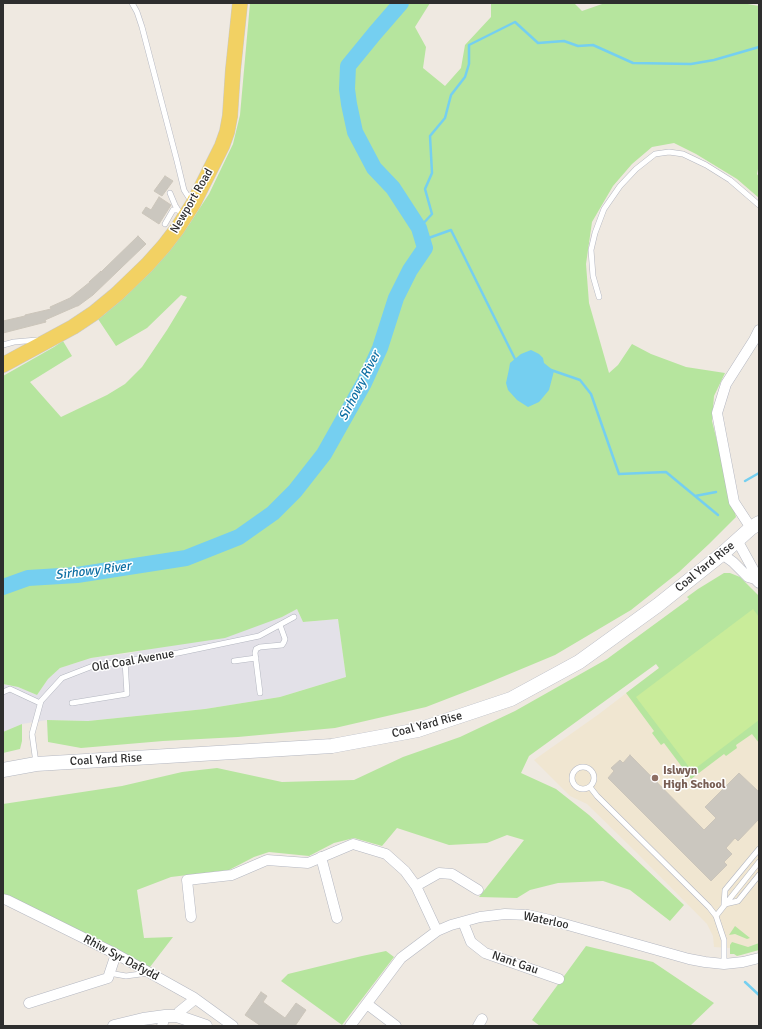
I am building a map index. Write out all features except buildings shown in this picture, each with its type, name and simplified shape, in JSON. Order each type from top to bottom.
[{"type":"main road","name":"Newport Road","points":[[3,365],[51,340],[94,313],[117,294],[164,246],[222,146],[227,132],[230,116],[240,3]]},
{"type":"main road","name":"Coal Yard Rise","points":[[3,770],[36,764],[332,746],[418,730],[511,700],[579,662],[658,605],[722,554],[755,525]]},
{"type":"street","points":[[755,525],[734,502],[717,413],[726,384],[759,330]]},
{"type":"street","points":[[737,540],[754,571],[757,581]]},
{"type":"street","points":[[722,554],[733,562],[748,577],[757,581]]},
{"type":"street","points":[[191,917],[187,880],[232,875],[266,860],[308,863],[353,844],[386,854],[405,871],[416,886],[436,931]]},
{"type":"street","points":[[321,857],[337,918]]},
{"type":"street","points":[[416,886],[439,873],[452,874],[478,890]]},
{"type":"street","name":"Rhiw Syr Dafydd","points":[[3,899],[116,954],[196,999],[233,1026]]},
{"type":"street","name":"Waterloo","points":[[350,1026],[401,958],[436,931],[480,917],[499,915],[528,915],[689,959],[705,962],[724,964],[743,962],[759,958]]},
{"type":"street","name":"Nant Gau","points":[[463,922],[471,942],[485,953],[560,978]]},
{"type":"street","points":[[29,1003],[108,978],[116,954]]},
{"type":"street","points":[[168,1019],[196,999]]},
{"type":"street","points":[[367,1004],[396,1026]]},
{"type":"street","points":[[114,1026],[132,1024],[143,1019],[168,1019],[206,1026]]},
{"type":"lane","points":[[132,3],[137,12],[143,33],[177,161],[184,190],[186,210]]},
{"type":"lane","points":[[599,297],[593,276],[591,250],[595,233],[604,209],[620,186],[636,169],[656,154],[669,152],[683,154],[706,165],[730,180],[759,204]]},
{"type":"lane","points":[[170,193],[175,205],[186,210]]},
{"type":"lane","points":[[165,224],[173,210],[186,210]]},
{"type":"lane","points":[[3,345],[14,342],[51,340]]},
{"type":"lane","name":"Old Coal Avenue","points":[[36,764],[32,734],[40,703],[62,678],[93,666],[178,653],[259,636],[294,617]]},
{"type":"lane","points":[[260,693],[255,653],[256,649],[260,647],[282,645],[285,638],[280,625]]},
{"type":"lane","points":[[234,661],[256,658]]},
{"type":"lane","points":[[72,704],[127,694],[125,661]]},
{"type":"lane","points":[[3,692],[10,689],[40,703]]},
{"type":"lane","points":[[584,767],[591,770],[594,777],[590,787],[582,789],[578,788],[573,783],[572,775],[576,769],[584,767]]},
{"type":"lane","points":[[590,787],[596,796],[709,907],[716,916],[724,940],[724,964]]},
{"type":"lane","points":[[724,905],[725,890],[759,849]]},
{"type":"lane","points":[[716,916],[759,862]]},
{"type":"lane","points":[[724,905],[738,901],[759,875]]},
{"type":"lane","points":[[109,974],[126,976],[149,973]]},
{"type":"shaded area","name":"Islwyn High School","points":[[759,606],[759,943],[748,947],[714,947],[713,936],[707,924],[587,804],[570,796],[534,760],[599,714],[659,668],[656,664]]},
{"type":"shaded area","points":[[297,609],[303,622],[338,619],[346,677],[280,697],[205,709],[88,721],[47,720],[22,724],[3,732],[3,684],[18,687],[37,695],[48,679],[60,668],[91,658],[131,653],[282,617]]},
{"type":"green space","points":[[250,3],[430,3],[415,27],[426,47],[423,68],[445,86],[461,68],[465,45],[491,17],[491,3],[574,3],[582,11],[605,3],[742,3],[759,6],[759,164],[757,174],[759,177],[759,198],[737,179],[696,154],[674,143],[652,147],[632,164],[613,186],[592,222],[586,264],[589,303],[609,373],[618,365],[632,344],[651,354],[686,367],[725,373],[714,396],[712,421],[736,517],[679,572],[631,610],[555,655],[426,707],[335,728],[238,737],[163,741],[81,748],[48,742],[47,720],[88,721],[205,709],[280,697],[346,677],[338,619],[303,622],[297,609],[282,617],[225,638],[91,658],[60,668],[48,679],[37,695],[18,687],[3,684],[3,376],[63,341],[72,356],[30,382],[61,417],[107,395],[125,384],[142,367],[167,330],[187,297],[181,295],[147,328],[116,346],[98,319],[163,257],[188,226],[209,194],[233,144],[240,115]]},
{"type":"green space","points":[[724,573],[730,573],[740,577],[759,596],[759,743],[752,734],[736,745],[737,748],[726,756],[724,754],[691,779],[664,743],[661,745],[652,733],[654,731],[626,693],[659,668],[656,664],[529,756],[521,773],[556,789],[589,815],[684,905],[670,921],[630,890],[603,881],[558,883],[530,890],[517,898],[479,897],[524,840],[507,835],[487,843],[449,845],[397,828],[382,846],[354,838],[334,843],[309,856],[269,852],[254,857],[229,870],[171,877],[137,890],[144,938],[173,937],[150,967],[11,897],[3,895],[3,804],[122,786],[182,772],[217,768],[282,782],[354,780],[403,757],[460,737],[515,711],[607,659],[689,599],[687,597]]},
{"type":"green space","points":[[753,609],[759,617],[759,720],[692,771],[636,697]]},
{"type":"green space","points":[[22,724],[22,741],[20,749],[3,753],[3,732]]},
{"type":"green space","points":[[735,926],[750,938],[747,939],[735,934],[729,935]]},
{"type":"green space","points":[[732,942],[748,947],[759,943],[759,950],[737,956],[730,954],[730,945]]},
{"type":"green space","points":[[586,946],[653,962],[714,1003],[690,1026],[540,1026],[532,1020]]},
{"type":"green space","points":[[386,951],[394,957],[342,1025],[281,981],[288,974]]},
{"type":"water","points":[[531,350],[539,354],[543,358],[544,363],[554,371],[549,390],[539,402],[528,407],[517,400],[508,390],[506,383],[510,363],[521,354]]},
{"type":"waterway","name":"Sirhowy River","points":[[3,587],[28,578],[77,575],[186,558],[239,537],[273,513],[295,491],[324,454],[364,383],[380,348],[396,298],[410,270],[425,248],[419,228],[393,188],[374,168],[355,132],[347,89],[348,66],[401,3]]},
{"type":"waterway","points":[[419,228],[432,214],[425,189],[432,173],[430,136],[445,118],[451,95],[465,77],[469,64],[469,45],[515,22],[538,43],[564,41],[578,46],[593,45],[633,63],[691,64],[714,60],[759,47]]},
{"type":"waterway","points":[[423,240],[451,230],[515,359],[518,360]]},
{"type":"waterway","points":[[551,370],[580,380],[591,394],[619,474],[666,472],[718,515]]},
{"type":"waterway","points":[[745,481],[759,473]]},
{"type":"waterway","points":[[695,496],[716,492]]},
{"type":"waterway","points":[[745,982],[759,995]]},
{"type":"place","name":"Islwyn High School","points":[[655,778]]}]
